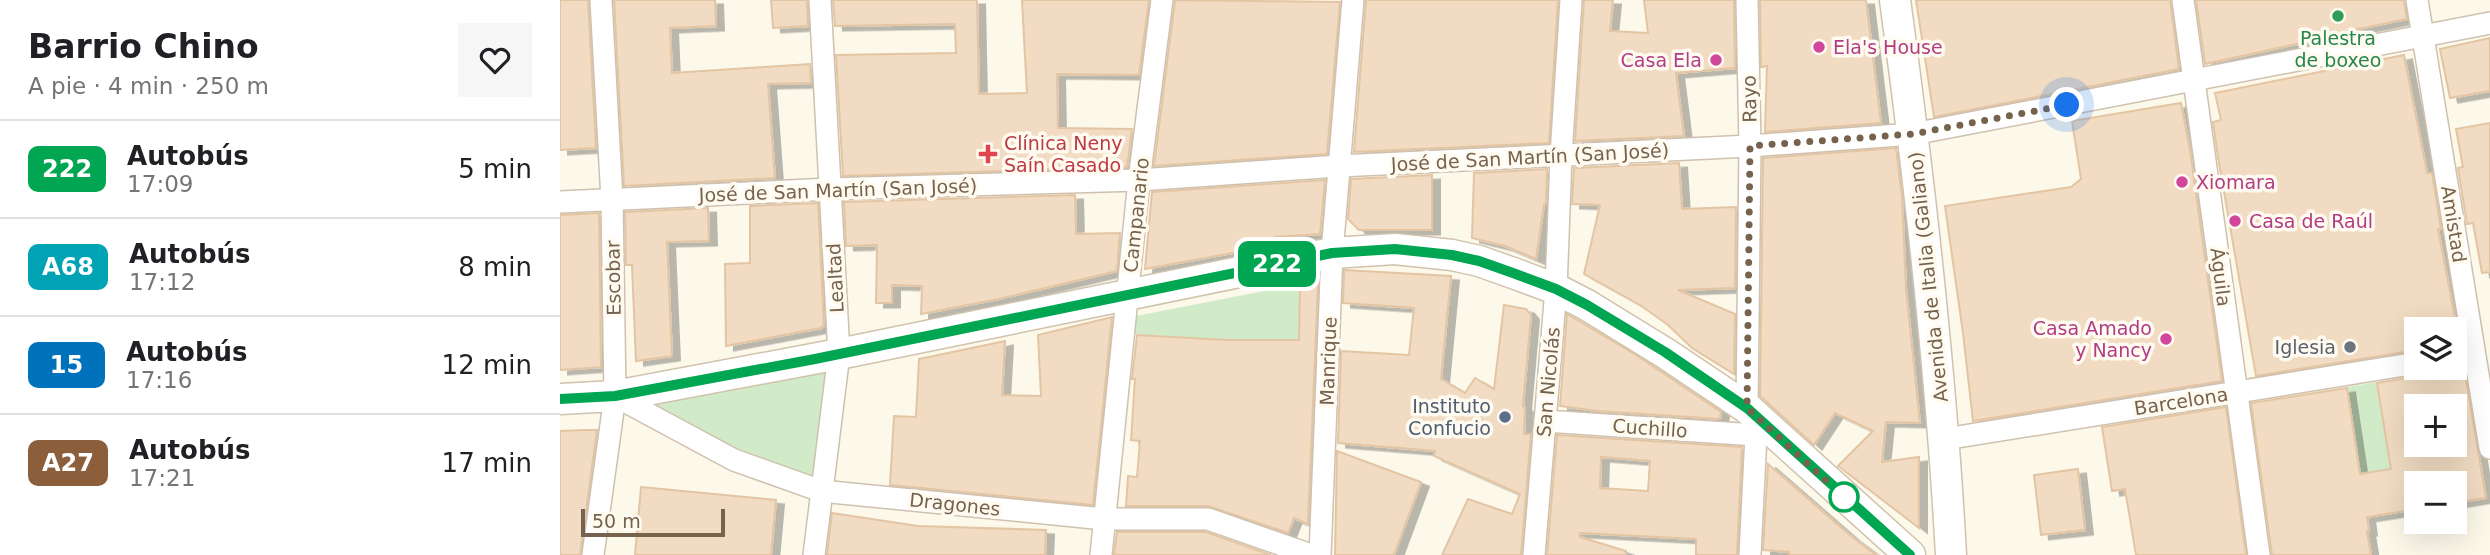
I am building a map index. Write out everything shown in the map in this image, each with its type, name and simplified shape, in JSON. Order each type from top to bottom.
[{"type":"main road","name":"Avenida de Italia (Galiano)","points":[[1895,0],[1913,134],[1945,439],[1951,555]]},
{"type":"main road","points":[[560,400],[615,396],[839,354],[1332,253],[1395,249],[1435,252],[1479,261],[1556,289],[1628,329],[1754,420],[1910,555]]},
{"type":"street","name":"Escobar","points":[[593,555],[615,396],[612,200],[601,0]]},
{"type":"street","name":"Lealtad","points":[[814,555],[839,354],[820,0]]},
{"type":"street","name":"Campanario","points":[[1101,555],[1139,180],[1162,0]]},
{"type":"street","name":"Manrique","points":[[1320,555],[1332,253],[1353,0]]},
{"type":"street","name":"San Nicolás","points":[[1534,555],[1556,289],[1571,0]]},
{"type":"street","name":"Rayo","points":[[1747,0],[1754,420],[1750,555]]},
{"type":"street","name":"Águila","points":[[2183,0],[2259,555]]},
{"type":"street","name":"Amistad","points":[[2417,0],[2490,448]]},
{"type":"street","name":"José de San Martín (San José)","points":[[560,202],[830,189],[1139,180],[1339,166],[1750,146],[1913,134],[2490,23]]},
{"type":"street","name":"Barcelona","points":[[1945,439],[2404,365]]},
{"type":"street","name":"Dragones","points":[[615,396],[734,460],[821,491],[1104,519],[1208,519],[1311,555]]},
{"type":"street","name":"Cuchillo","points":[[1545,421],[1754,420]]},
{"type":"green space","points":[[1300,284],[1299,340],[1227,340],[1134,334],[1136,316]]},
{"type":"green space","points":[[839,354],[821,491],[615,396]]},
{"type":"green space","points":[[2377,382],[2391,469],[2360,474],[2347,387]]},
{"type":"building","points":[[560,0],[588,0],[596,148],[560,150]]},
{"type":"building","points":[[614,0],[715,0],[716,26],[670,28],[672,73],[810,64],[811,83],[768,84],[775,178],[624,186]]},
{"type":"building","points":[[771,0],[807,0],[808,26],[773,28]]},
{"type":"building","points":[[833,0],[977,0],[979,94],[1027,93],[1022,0],[1149,0],[1139,75],[1057,74],[1058,128],[1132,129],[1127,167],[843,176],[836,55],[956,53],[955,24],[835,26]]},
{"type":"building","points":[[1175,0],[1340,2],[1327,154],[1154,166]]},
{"type":"building","points":[[1366,0],[1558,0],[1549,143],[1354,152]]},
{"type":"building","points":[[1584,0],[1613,0],[1610,31],[1648,33],[1644,0],[1734,0],[1735,68],[1676,73],[1684,136],[1575,141]]},
{"type":"building","points":[[1760,0],[1866,0],[1881,123],[1765,132],[1767,66],[1761,67]]},
{"type":"building","points":[[1916,0],[2170,0],[2179,69],[1934,117]]},
{"type":"building","points":[[2196,0],[2404,0],[2407,19],[2205,64]]},
{"type":"building","points":[[2490,38],[2490,91],[2450,98],[2440,49]]},
{"type":"building","points":[[2404,55],[2427,173],[2432,173],[2441,229],[2438,229],[2455,317],[2404,317],[2404,352],[2256,376],[2217,151],[2213,122],[2221,120],[2215,93]]},
{"type":"building","points":[[2181,103],[2222,381],[1973,421],[1945,206],[2071,187],[2081,179],[2072,121]]},
{"type":"building","points":[[2490,123],[2490,272],[2482,273],[2473,223],[2467,224],[2458,168],[2463,167],[2456,129]]},
{"type":"building","points":[[1896,148],[1902,197],[1906,289],[1920,423],[1886,422],[1882,462],[1919,457],[1919,528],[1838,466],[1873,431],[1835,413],[1814,445],[1760,396],[1763,158]]},
{"type":"building","points":[[1679,163],[1682,209],[1736,207],[1735,288],[1678,290],[1735,314],[1734,374],[1692,348],[1668,325],[1640,305],[1584,274],[1600,205],[1572,204],[1574,168]]},
{"type":"building","points":[[1547,169],[1546,204],[1536,259],[1505,246],[1472,238],[1474,173]]},
{"type":"building","points":[[1432,175],[1432,230],[1359,230],[1348,219],[1351,179]]},
{"type":"building","points":[[1325,180],[1320,234],[1275,237],[1276,245],[1145,269],[1152,192]]},
{"type":"building","points":[[1075,195],[1076,234],[1120,233],[1117,271],[921,314],[922,286],[892,285],[892,303],[876,303],[877,245],[846,246],[844,202]]},
{"type":"building","points":[[818,203],[824,325],[821,328],[726,346],[725,264],[750,263],[750,206]]},
{"type":"building","points":[[708,208],[709,241],[667,242],[672,356],[636,361],[632,265],[626,265],[625,212]]},
{"type":"building","points":[[599,213],[601,367],[560,370],[560,215]]},
{"type":"building","points":[[1344,270],[1451,276],[1441,379],[1465,393],[1475,378],[1494,389],[1504,305],[1526,309],[1531,315],[1523,406],[1524,434],[1531,434],[1521,555],[1442,555],[1468,499],[1512,514],[1520,494],[1434,456],[1435,451],[1338,443],[1341,351],[1409,355],[1414,308],[1343,303]]},
{"type":"building","points":[[1300,284],[1318,284],[1308,524],[1294,518],[1288,533],[1208,506],[1126,506],[1128,476],[1137,477],[1140,441],[1131,440],[1135,379],[1132,379],[1137,335],[1227,340],[1299,340]]},
{"type":"building","points":[[1567,314],[1636,355],[1721,412],[1720,419],[1560,406]]},
{"type":"building","points":[[1112,317],[1093,505],[890,485],[894,416],[916,417],[919,359],[1005,341],[1002,395],[1041,396],[1038,335]]},
{"type":"building","points":[[2404,378],[2466,380],[2486,498],[2467,501],[2467,471],[2404,471],[2404,511],[2367,517],[2371,555],[2272,555],[2251,403],[2347,388],[2360,474],[2391,469],[2377,383]]},
{"type":"building","points":[[2226,407],[2246,555],[2136,555],[2125,489],[2112,491],[2102,427]]},
{"type":"building","points":[[597,430],[580,555],[560,555],[560,431]]},
{"type":"building","points":[[1557,435],[1742,447],[1737,555],[1696,555],[1696,539],[1580,533],[1580,537],[1626,551],[1626,555],[1547,555]],"holes":[[[1601,457],[1650,461],[1648,491],[1600,488]]]},
{"type":"building","points":[[1337,451],[1421,482],[1394,555],[1335,555]]},
{"type":"building","points":[[1768,464],[1876,555],[1789,555],[1789,552],[1763,550]]},
{"type":"building","points":[[2078,469],[2085,530],[2041,535],[2034,475]]},
{"type":"building","points":[[641,487],[776,500],[771,555],[635,555]]},
{"type":"building","points":[[832,513],[918,526],[1046,530],[1045,555],[827,555]]},
{"type":"building","points":[[1117,532],[1206,532],[1271,555],[1114,555]]},
{"type":"bus line","name":"222","points":[[560,399],[615,396],[815,359],[1332,253],[1395,249],[1435,252],[1479,261],[1556,289],[1665,352],[1747,408],[1910,555]]},
{"type":"place","name":"Palestra de boxeo","points":[[2338,16]]},
{"type":"place","name":"Ela's House","points":[[1819,47]]},
{"type":"place","name":"Casa Ela","points":[[1716,60]]},
{"type":"place","name":"Clínica Neny Saín Casado","points":[[988,154]]},
{"type":"place","name":"Xiomara","points":[[2182,182]]},
{"type":"place","name":"Casa de Raúl","points":[[2235,221]]},
{"type":"place","name":"Casa Amado y Nancy","points":[[2166,339]]},
{"type":"place","name":"Iglesia","points":[[2350,347]]},
{"type":"place","name":"Instituto Confucio","points":[[1505,417]]},
{"type":"route","points":[[1844,497],[1747,408],[1750,146],[1913,134],[2067,105]]}]
